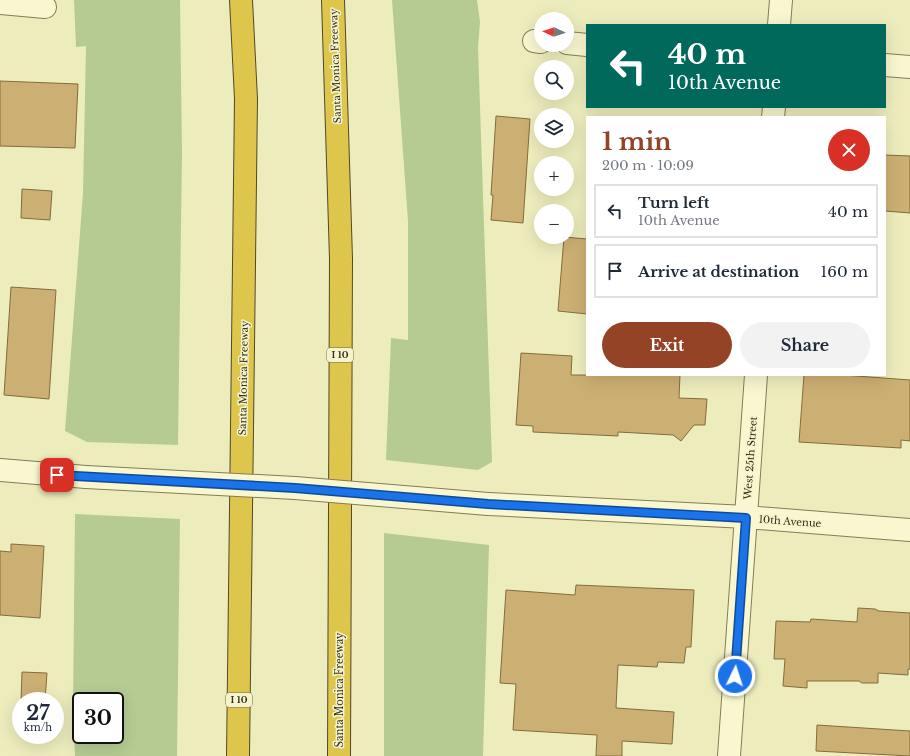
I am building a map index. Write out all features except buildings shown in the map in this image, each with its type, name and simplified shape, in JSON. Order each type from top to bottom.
[{"type":"highway","name":"Santa Monica Freeway","points":[[238,756],[246,107],[241,0]]},
{"type":"highway","name":"Santa Monica Freeway","points":[[333,0],[341,259],[340,756]]},
{"type":"highway","points":[[224,756],[240,644]]},
{"type":"street","points":[[779,24],[781,0]]},
{"type":"street","points":[[0,3],[45,7]]},
{"type":"street","points":[[574,44],[586,45]]},
{"type":"street","points":[[886,65],[910,67]]},
{"type":"street","name":"West 25th Street","points":[[729,756],[756,376]]},
{"type":"street","name":"10th Avenue","points":[[0,470],[86,477],[295,488],[488,504],[746,518],[910,530]]},
{"type":"green space","points":[[74,0],[180,0],[182,153],[178,445],[87,442],[65,431],[83,193],[86,46],[76,47]]},
{"type":"green space","points":[[392,0],[477,0],[480,22],[478,47],[492,462],[478,470],[386,460],[391,338],[408,340],[408,221]]},
{"type":"green space","points":[[75,514],[180,519],[177,756],[75,756],[75,744],[124,744],[124,692],[73,692]]},
{"type":"green space","points":[[384,533],[489,545],[483,756],[384,756]]},
{"type":"route","points":[[57,475],[295,488],[488,504],[746,518],[735,676]]}]
